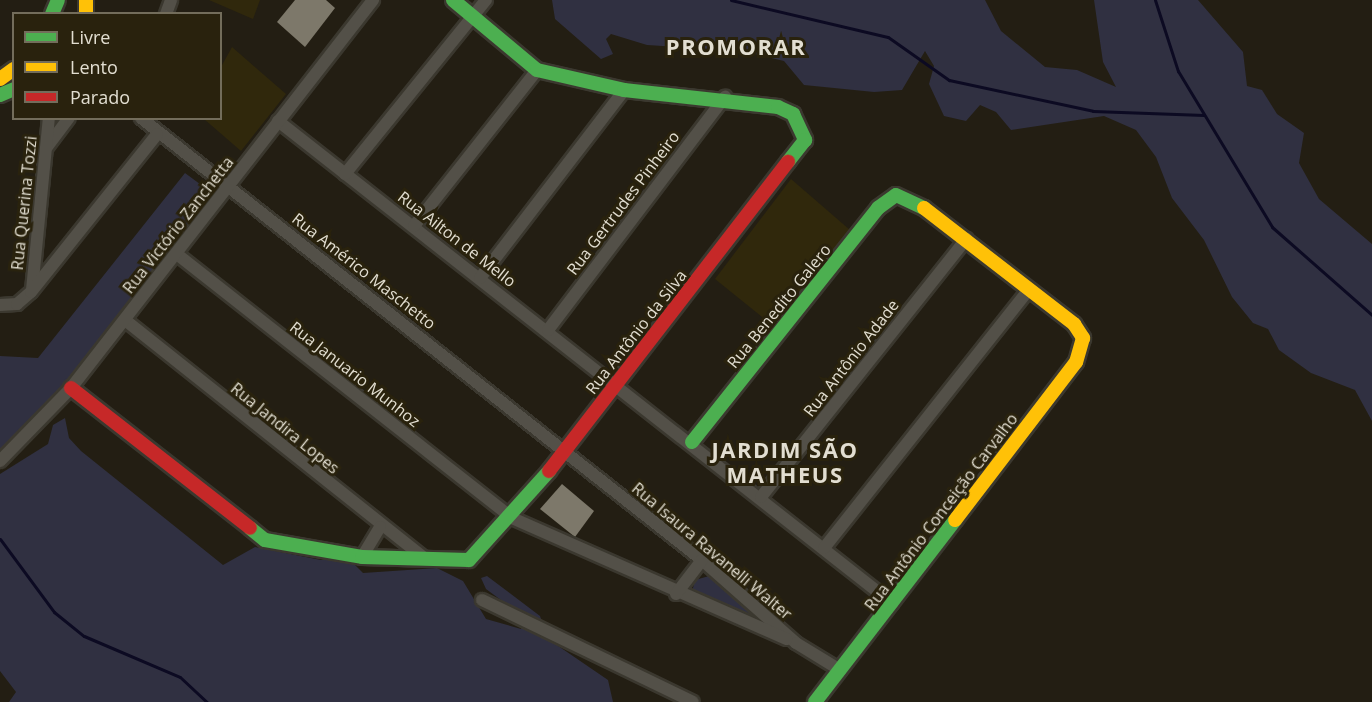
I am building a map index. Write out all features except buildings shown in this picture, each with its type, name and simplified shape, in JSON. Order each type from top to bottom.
[{"type":"street","name":"Rua Victório Zanchetta","points":[[0,461],[71,388],[178,255],[278,120],[373,0]]},
{"type":"street","points":[[453,0],[537,70],[624,90],[725,97]]},
{"type":"street","points":[[345,174],[486,0]]},
{"type":"street","points":[[414,226],[537,70]]},
{"type":"street","points":[[480,278],[624,90]]},
{"type":"street","name":"Rua Antônio da Silva","points":[[426,560],[469,560],[513,518],[805,140],[803,127],[793,114],[725,97]]},
{"type":"street","name":"Rua Gertrudes Pinheiro","points":[[548,330],[725,97]]},
{"type":"street","name":"Rua Querina Tozzi","points":[[31,292],[49,120]]},
{"type":"street","points":[[47,147],[67,120]]},
{"type":"street","name":"Rua Américo Maschetto","points":[[143,120],[157,134],[565,452]]},
{"type":"street","name":"Rua Ailton de Mello","points":[[278,120],[548,330],[616,386],[692,442],[892,603]]},
{"type":"street","points":[[0,305],[17,304],[31,292],[157,134]]},
{"type":"street","name":"Rua Benedito Galero","points":[[692,442],[878,208],[896,195],[927,210],[966,239]]},
{"type":"street","points":[[824,548],[1028,291],[966,239]]},
{"type":"street","name":"Rua Antônio Adade","points":[[761,497],[966,239]]},
{"type":"street","name":"Rua Januario Munhoz","points":[[178,255],[513,518],[676,594],[796,644]]},
{"type":"street","name":"Rua Antônio Conceição Carvalho","points":[[814,702],[1076,363],[1083,338],[1074,324],[1028,291]]},
{"type":"street","name":"Rua Jandira Lopes","points":[[125,320],[380,526],[426,560]]},
{"type":"street","points":[[71,388],[265,540],[362,557],[426,560]]},
{"type":"street","name":"Rua Isaura Ravanelli Walter","points":[[565,452],[702,560],[796,644],[840,670]]},
{"type":"street","points":[[362,557],[380,526]]},
{"type":"street","points":[[676,594],[702,560]]},
{"type":"street","points":[[482,600],[693,702]]},
{"type":"shaded area","points":[[209,0],[260,0],[253,19]]},
{"type":"shaded area","points":[[552,0],[985,0],[1001,31],[1045,67],[1077,70],[1116,87],[1103,62],[1094,0],[1198,0],[1243,52],[1247,86],[1262,90],[1277,114],[1304,133],[1299,163],[1319,199],[1372,244],[1372,421],[1355,390],[1311,373],[1279,350],[1268,329],[1253,323],[1232,297],[1204,240],[1172,198],[1156,157],[1136,130],[1104,116],[1011,130],[996,112],[980,105],[966,121],[944,116],[929,84],[934,66],[925,51],[902,90],[874,92],[804,85],[784,61],[742,51],[647,45],[611,34],[606,39],[613,54],[601,59],[555,19]]},
{"type":"shaded area","points":[[232,47],[286,94],[241,151],[205,120],[222,120],[222,65]]},
{"type":"shaded area","points":[[185,173],[208,190],[203,207],[40,415],[0,456],[0,356],[38,358]]},
{"type":"shaded area","points":[[791,179],[850,230],[772,325],[715,279]]},
{"type":"shaded area","points":[[65,418],[69,438],[81,451],[223,565],[255,547],[321,560],[346,556],[363,573],[437,568],[463,581],[486,619],[521,629],[524,617],[486,589],[481,578],[487,576],[540,616],[548,639],[608,680],[613,702],[9,702],[16,692],[0,671],[0,474],[48,444],[53,425]]},
{"type":"shaded area","points":[[709,576],[715,578],[775,628],[692,592],[695,580]]},
{"type":"waterway","points":[[731,0],[888,37],[949,80],[1093,111],[1204,115]]},
{"type":"waterway","points":[[1155,0],[1178,71],[1272,227],[1372,315]]},
{"type":"waterway","points":[[0,539],[54,612],[84,636],[180,677],[207,702]]},
{"type":"traffic: fast","points":[[53,12],[58,0]]},
{"type":"traffic: fast","points":[[453,0],[537,70],[624,90],[778,107],[793,114],[805,140],[788,162]]},
{"type":"traffic: fast","points":[[0,95],[12,90]]},
{"type":"traffic: fast","points":[[692,442],[878,208],[896,195],[924,208]]},
{"type":"traffic: fast","points":[[250,528],[265,540],[362,557],[469,560],[549,471]]},
{"type":"traffic: fast","points":[[815,702],[955,520]]},
{"type":"traffic: slow","points":[[86,0],[86,12]]},
{"type":"traffic: slow","points":[[0,79],[12,70]]},
{"type":"traffic: slow","points":[[924,208],[1074,324],[1083,338],[1076,362],[955,520]]},
{"type":"traffic: jam","points":[[549,471],[788,162]]},
{"type":"traffic: jam","points":[[71,388],[250,528]]},
{"type":"district","name":"PROMORAR","points":[[736,47]]},
{"type":"district","name":"JARDIM SÃO MATHEUS","points":[[785,462]]}]
